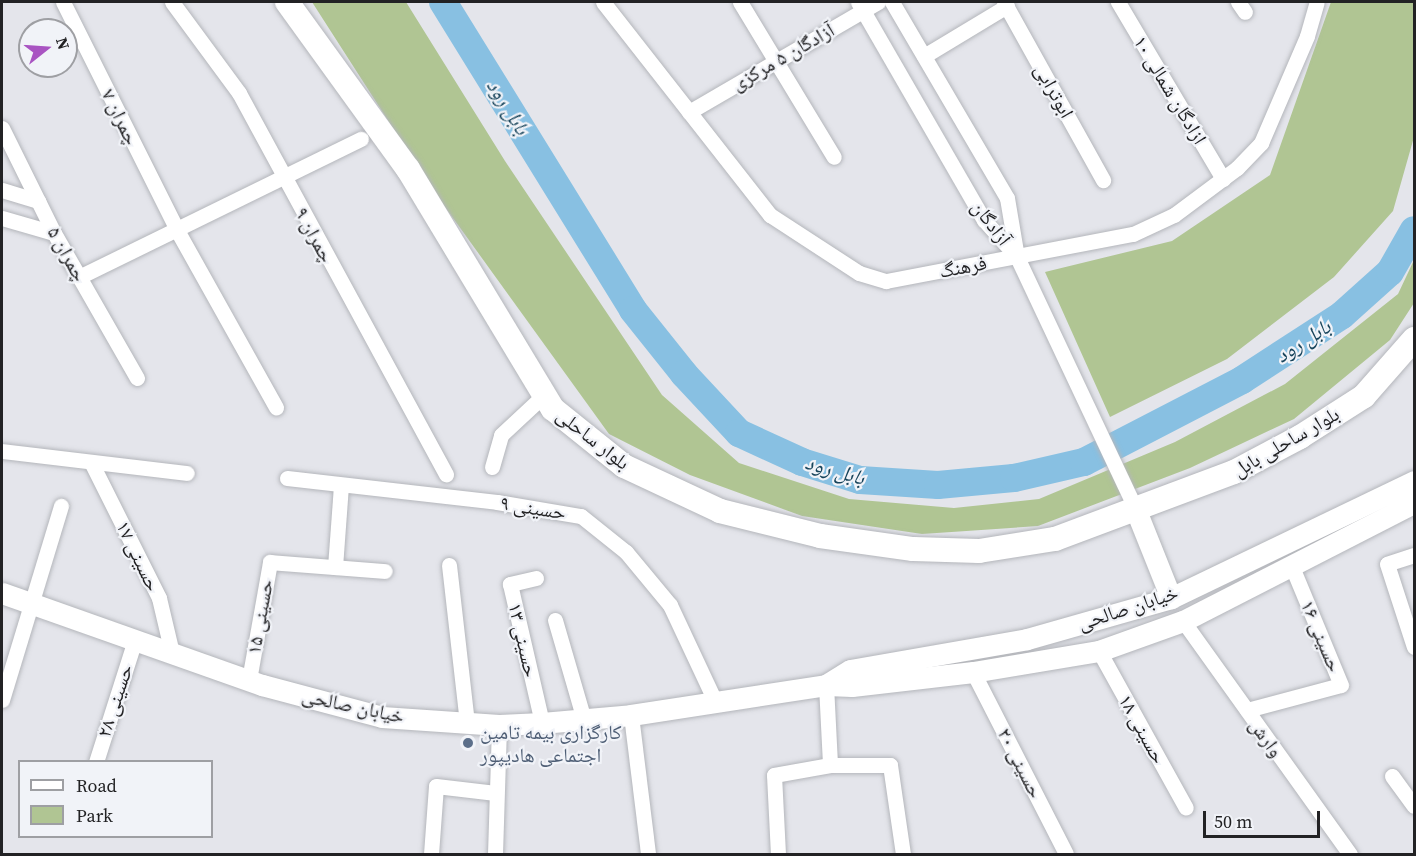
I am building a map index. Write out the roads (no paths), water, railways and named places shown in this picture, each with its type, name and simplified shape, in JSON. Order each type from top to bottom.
[{"type":"main road","name":"بلوار ساحلی","points":[[287,2],[408,169],[553,409],[624,466],[720,511],[820,536],[913,549],[979,551],[1055,539],[1135,508]]},
{"type":"main road","name":"بلوار ساحلی بابل","points":[[1135,508],[1234,472],[1300,437],[1365,396],[1414,339]]},
{"type":"main road","name":"خيابان صالحی","points":[[826,685],[850,670],[1027,639],[1171,598],[1414,481]]},
{"type":"main road","name":"خيابان صالحی","points":[[2,593],[249,680],[382,717],[499,725],[542,723],[631,716],[826,685],[852,686],[973,672],[1099,651],[1183,621],[1414,503]]},
{"type":"main road","points":[[1135,508],[1171,598]]},
{"type":"street","name":"چمران ۷","points":[[63,2],[178,232],[276,407]]},
{"type":"street","name":"چمران ۹","points":[[172,2],[238,93],[446,475]]},
{"type":"street","name":"فرهنگ","points":[[603,2],[770,215],[870,278],[893,281],[1143,231],[1174,215],[1247,160],[1268,133],[1307,36],[1317,2]]},
{"type":"street","points":[[740,2],[834,157]]},
{"type":"street","name":"آزادگان ۵ مرکزی","points":[[689,112],[776,61],[861,6],[878,2]]},
{"type":"street","name":"آزادگان","points":[[892,2],[1007,198],[1017,256]]},
{"type":"street","name":"ازادگان شمالی ۱۰","points":[[1118,2],[1223,179]]},
{"type":"street","points":[[924,56],[1006,4]]},
{"type":"street","name":"ابوترابی","points":[[1006,4],[1103,180]]},
{"type":"street","name":"آزادگان","points":[[861,6],[984,220],[1017,256]]},
{"type":"street","name":"چمران ۵","points":[[2,128],[54,233],[137,378]]},
{"type":"street","points":[[79,277],[178,232],[282,177],[361,139]]},
{"type":"street","points":[[2,190],[38,201]]},
{"type":"street","points":[[2,218],[54,233]]},
{"type":"street","points":[[1017,256],[1092,410],[1135,508]]},
{"type":"street","points":[[492,466],[501,435],[544,394]]},
{"type":"street","points":[[2,451],[92,464],[187,473]]},
{"type":"street","name":"حسینی ۱۷","points":[[92,464],[159,598],[172,653]]},
{"type":"street","name":"حسینی ٩","points":[[287,478],[497,502],[581,516],[626,552],[670,605],[716,703]]},
{"type":"street","points":[[335,567],[340,485]]},
{"type":"street","points":[[2,700],[61,506]]},
{"type":"street","points":[[1414,555],[1387,564],[1414,647]]},
{"type":"street","name":"حسینی ۱۵","points":[[249,680],[270,562],[385,571]]},
{"type":"street","name":"حسینی ۱۶","points":[[1247,710],[1341,685],[1291,564]]},
{"type":"street","points":[[449,565],[467,723]]},
{"type":"street","name":"حسینی ۱۳","points":[[536,578],[510,584],[542,723]]},
{"type":"street","points":[[555,620],[584,720]]},
{"type":"street","name":"وارش","points":[[1183,621],[1350,855]]},
{"type":"street","name":"حسینی ۲۸","points":[[97,760],[135,640]]},
{"type":"street","name":"حسینی ۱۸","points":[[1099,651],[1186,808]]},
{"type":"street","name":"حسینی ٢٠","points":[[973,672],[1066,855]]},
{"type":"street","points":[[826,685],[830,765]]},
{"type":"street","points":[[631,716],[648,855]]},
{"type":"street","points":[[495,855],[499,725]]},
{"type":"street","points":[[778,855],[774,775],[830,765],[890,765],[903,855]]},
{"type":"street","points":[[1392,776],[1414,806]]},
{"type":"street","points":[[431,855],[436,786],[496,793]]},
{"type":"waterway","name":"بابل رود","points":[[443,2],[633,310],[684,374],[739,433],[802,462],[860,480],[938,485],[1014,478],[1084,462],[1242,380],[1342,315],[1390,272],[1414,230]]},
{"type":"place","name":"کارگزاری بیمه تامین اجتماعی هادیپور","points":[[468,743]]}]
